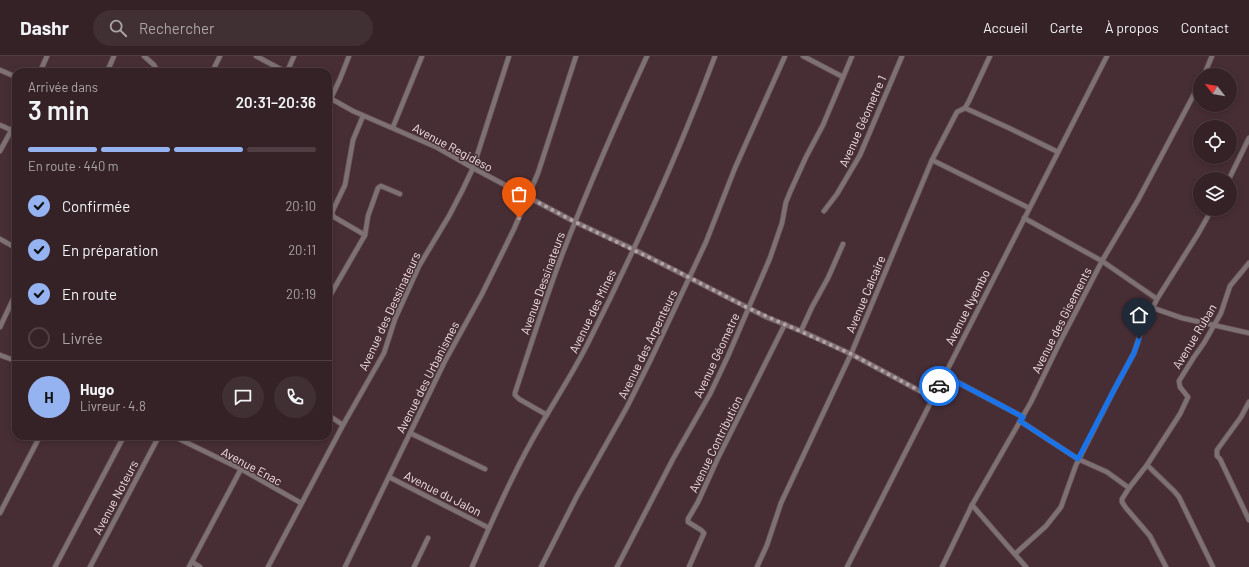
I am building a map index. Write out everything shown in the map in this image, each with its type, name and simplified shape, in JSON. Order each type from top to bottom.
[{"type":"street","points":[[42,68],[47,56]]},
{"type":"street","points":[[109,68],[114,56]]},
{"type":"street","points":[[144,56],[154,64],[156,68]]},
{"type":"street","points":[[214,68],[220,56]]},
{"type":"street","points":[[256,56],[278,68]]},
{"type":"street","points":[[288,68],[294,56]]},
{"type":"street","points":[[332,95],[335,92],[349,56]]},
{"type":"street","points":[[393,127],[422,56]]},
{"type":"street","name":"Avenue des Dessinateurs","points":[[268,567],[342,425],[384,353],[395,319],[419,266],[449,216],[473,168],[509,56]]},
{"type":"street","points":[[528,197],[538,173],[576,56]]},
{"type":"street","name":"Avenue Dessinateurs","points":[[547,414],[519,399],[515,393],[540,317],[575,222],[622,110],[647,56]]},
{"type":"street","name":"Avenue des Mines","points":[[472,567],[488,528],[529,446],[585,348],[633,249],[675,155],[715,56]]},
{"type":"street","name":"Avenue des Arpenteurs","points":[[541,567],[577,496],[639,384],[690,278],[735,168],[785,56]]},
{"type":"street","points":[[803,56],[843,77]]},
{"type":"street","name":"Avenue Géometre","points":[[617,567],[673,459],[710,394],[728,356],[772,254],[791,190],[823,125],[852,56]]},
{"type":"street","name":"Avenue Géometre 1","points":[[824,211],[837,194],[860,155],[902,56]]},
{"type":"street","name":"Avenue Calcaire","points":[[758,567],[781,503],[851,354],[932,160],[954,116],[957,112],[964,108],[969,101],[990,56]]},
{"type":"street","name":"Avenue Nyembo","points":[[847,567],[1107,56]]},
{"type":"street","points":[[1207,68],[1212,56]]},
{"type":"street","points":[[0,70],[12,75]]},
{"type":"street","name":"Avenue des Gisements","points":[[942,567],[972,505],[1022,419],[1102,261],[1138,200],[1193,96]]},
{"type":"street","name":"Avenue Regideso","points":[[332,100],[363,116],[393,127],[436,146],[473,168],[575,222],[633,249],[748,308],[851,354],[933,398]]},
{"type":"street","points":[[964,108],[1058,152]]},
{"type":"street","points":[[363,116],[353,140],[345,185],[332,214],[334,217],[365,235]]},
{"type":"street","points":[[0,125],[11,130],[0,151]]},
{"type":"street","points":[[1232,172],[1249,138]]},
{"type":"street","points":[[932,160],[1029,208]]},
{"type":"street","points":[[332,292],[365,235],[368,216],[378,188],[381,186],[400,194]]},
{"type":"street","name":"Avenue des Urbanismes","points":[[345,567],[445,361],[482,294],[528,197]]},
{"type":"street","points":[[1015,554],[1046,526],[1064,501],[1078,459],[1134,353],[1141,332],[1157,299],[1208,216]]},
{"type":"street","points":[[1024,218],[1102,261],[1157,299]]},
{"type":"street","points":[[0,239],[12,246]]},
{"type":"street","points":[[801,331],[828,278],[843,244]]},
{"type":"street","name":"Avenue Ruban","points":[[1147,465],[1180,414],[1187,400],[1187,395],[1180,387],[1179,381],[1215,326],[1223,309],[1230,286],[1249,262]]},
{"type":"street","points":[[0,327],[12,302]]},
{"type":"street","points":[[1153,308],[1182,318],[1249,333]]},
{"type":"street","name":"Avenue Contribution","points":[[689,567],[704,533],[688,522],[688,519],[698,502],[720,453],[785,324]]},
{"type":"street","points":[[1,356],[12,360]]},
{"type":"street","points":[[944,375],[1022,419],[1078,459],[1106,472],[1129,488]]},
{"type":"street","points":[[1249,402],[1241,417],[1217,450],[1216,456],[1220,459],[1249,520]]},
{"type":"street","points":[[332,418],[342,425]]},
{"type":"street","points":[[410,433],[485,469]]},
{"type":"street","points":[[0,513],[38,440]]},
{"type":"street","points":[[55,567],[122,440]]},
{"type":"street","name":"Avenue Noteurs","points":[[90,567],[157,440]]},
{"type":"street","name":"Avenue Enac","points":[[181,440],[241,469],[301,504]]},
{"type":"street","points":[[1166,567],[1150,536],[1122,502],[1122,497],[1147,465],[1174,491],[1179,498],[1213,567]]},
{"type":"street","points":[[200,567],[191,565],[241,469]]},
{"type":"street","name":"Avenue du Jalon","points":[[388,477],[488,528]]},
{"type":"street","points":[[972,505],[1026,567]]},
{"type":"street","points":[[414,567],[428,538]]},
{"type":"way so far","points":[[519,218],[528,197],[766,317],[801,331],[870,363],[933,398],[939,386]]},
{"type":"route","points":[[939,386],[944,375],[1023,417],[1020,421],[1078,459],[1134,353],[1139,339]]}]
